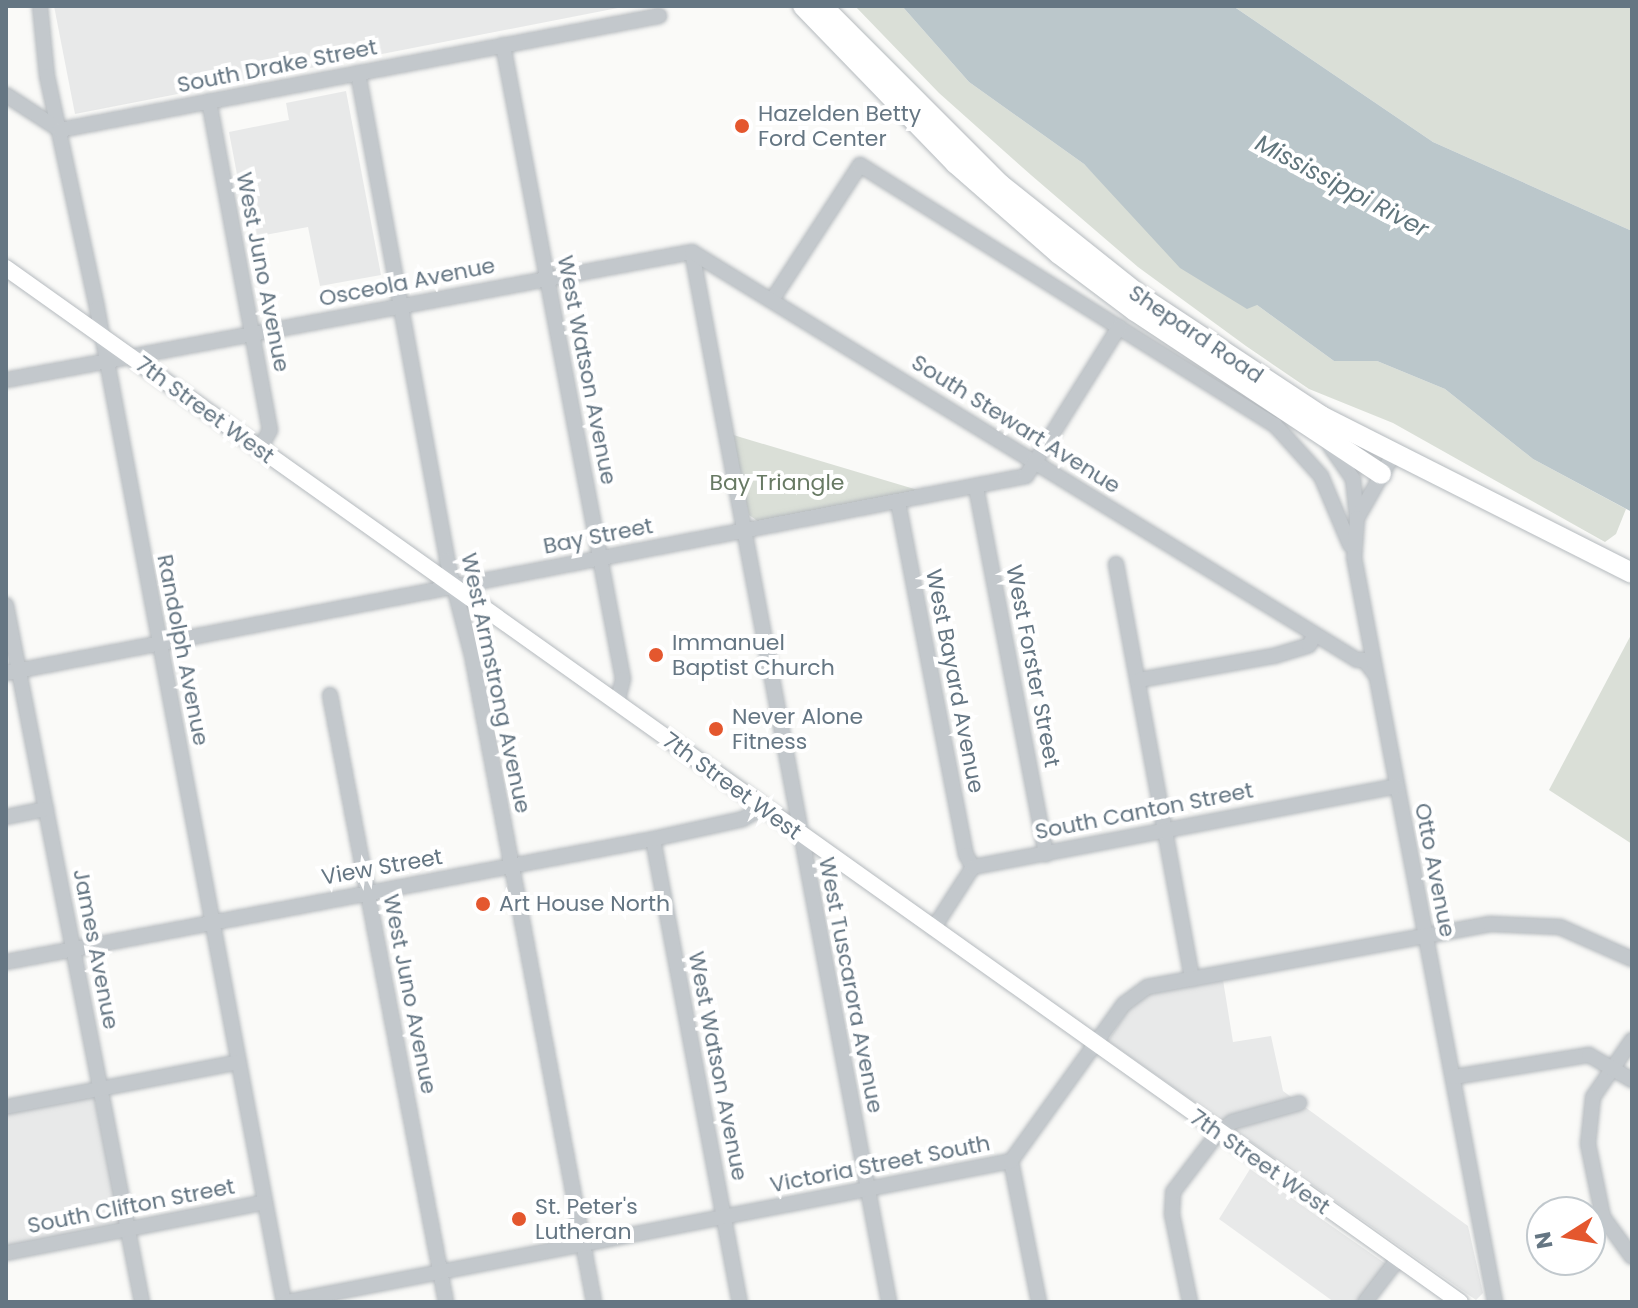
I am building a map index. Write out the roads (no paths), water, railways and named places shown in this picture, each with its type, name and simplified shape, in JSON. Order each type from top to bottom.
[{"type":"highway","name":"Shepard Road","points":[[803,6],[955,163],[1059,254],[1324,440],[1381,474]]},
{"type":"highway","name":"Shepard Road","points":[[822,6],[967,153],[1089,257],[1292,399],[1393,455],[1632,573]]},
{"type":"main road","name":"7th Street West","points":[[6,268],[1218,1133],[1460,1302]]},
{"type":"street","name":"Randolph Avenue","points":[[40,6],[60,130],[285,1302]]},
{"type":"street","name":"South Drake Street","points":[[60,130],[659,16]]},
{"type":"street","name":"West Watson Avenue","points":[[503,45],[623,679],[617,703]]},
{"type":"street","name":"West Armstrong Avenue","points":[[358,73],[594,1302]]},
{"type":"street","points":[[6,95],[60,130]]},
{"type":"street","name":"West Juno Avenue","points":[[209,101],[270,430],[260,449]]},
{"type":"street","points":[[772,300],[860,165],[1275,425],[1298,446],[1328,489],[1354,557]]},
{"type":"street","name":"Osceola Avenue","points":[[106,361],[692,252]]},
{"type":"street","name":"South Stewart Avenue","points":[[692,252],[1315,635],[1364,660],[1375,674]]},
{"type":"street","name":"West Tuscarora Avenue","points":[[692,252],[747,529],[800,834],[889,1302]]},
{"type":"street","points":[[1038,463],[1119,327]]},
{"type":"street","points":[[6,380],[106,361]]},
{"type":"street","points":[[1324,440],[1349,471],[1357,518]]},
{"type":"street","name":"Otto Avenue","points":[[1393,455],[1357,518],[1354,557],[1495,1302]]},
{"type":"street","name":"Bay Street","points":[[12,672],[976,487],[1026,476],[1038,463]]},
{"type":"street","name":"West Forster Street","points":[[976,487],[1046,854]]},
{"type":"street","name":"West Bayard Avenue","points":[[898,502],[966,855],[973,867]]},
{"type":"street","points":[[1116,564],[1192,979]]},
{"type":"street","name":"James Avenue","points":[[6,605],[12,672],[46,809],[142,1302]]},
{"type":"street","points":[[1139,680],[1274,656],[1309,645],[1315,635]]},
{"type":"street","name":"West Juno Avenue","points":[[330,695],[446,1302]]},
{"type":"street","name":"South Canton Street","points":[[973,867],[1396,786]]},
{"type":"street","name":"View Street","points":[[6,962],[653,839],[750,817],[762,808]]},
{"type":"street","points":[[6,817],[46,809]]},
{"type":"street","name":"West Watson Avenue","points":[[653,839],[740,1302]]},
{"type":"street","points":[[933,929],[973,867]]},
{"type":"street","name":"Victoria Street South","points":[[285,1302],[1011,1161],[1141,989],[1474,925],[1538,924],[1583,933],[1632,959]]},
{"type":"street","points":[[1632,1040],[1613,1066],[1590,1109],[1589,1158],[1603,1217],[1632,1257]]},
{"type":"street","points":[[1454,1077],[1581,1054],[1613,1066],[1632,1080]]},
{"type":"street","points":[[6,1107],[239,1062]]},
{"type":"street","points":[[1190,1302],[1171,1200],[1218,1133],[1232,1122],[1299,1103]]},
{"type":"street","points":[[1011,1161],[1039,1302]]},
{"type":"street","name":"South Clifton Street","points":[[6,1253],[265,1202]]},
{"type":"street","points":[[1365,1302],[1398,1259]]},
{"type":"water","name":"Mississippi River","points":[[902,6],[1233,6],[1433,142],[1632,231],[1632,512],[1533,459],[1445,389],[1377,361],[1334,361],[1257,305],[1247,309],[1180,268],[1084,164],[969,82]]},
{"type":"place","name":"Hazelden Betty Ford Center","points":[[742,126]]},
{"type":"place","name":"Immanuel Baptist Church","points":[[656,655]]},
{"type":"place","name":"Never Alone Fitness","points":[[716,729]]},
{"type":"place","name":"Art House North","points":[[483,904]]},
{"type":"place","name":"St. Peter's Lutheran","points":[[519,1219]]},
{"type":"park label","name":"Bay Triangle","points":[[777,483]]}]
